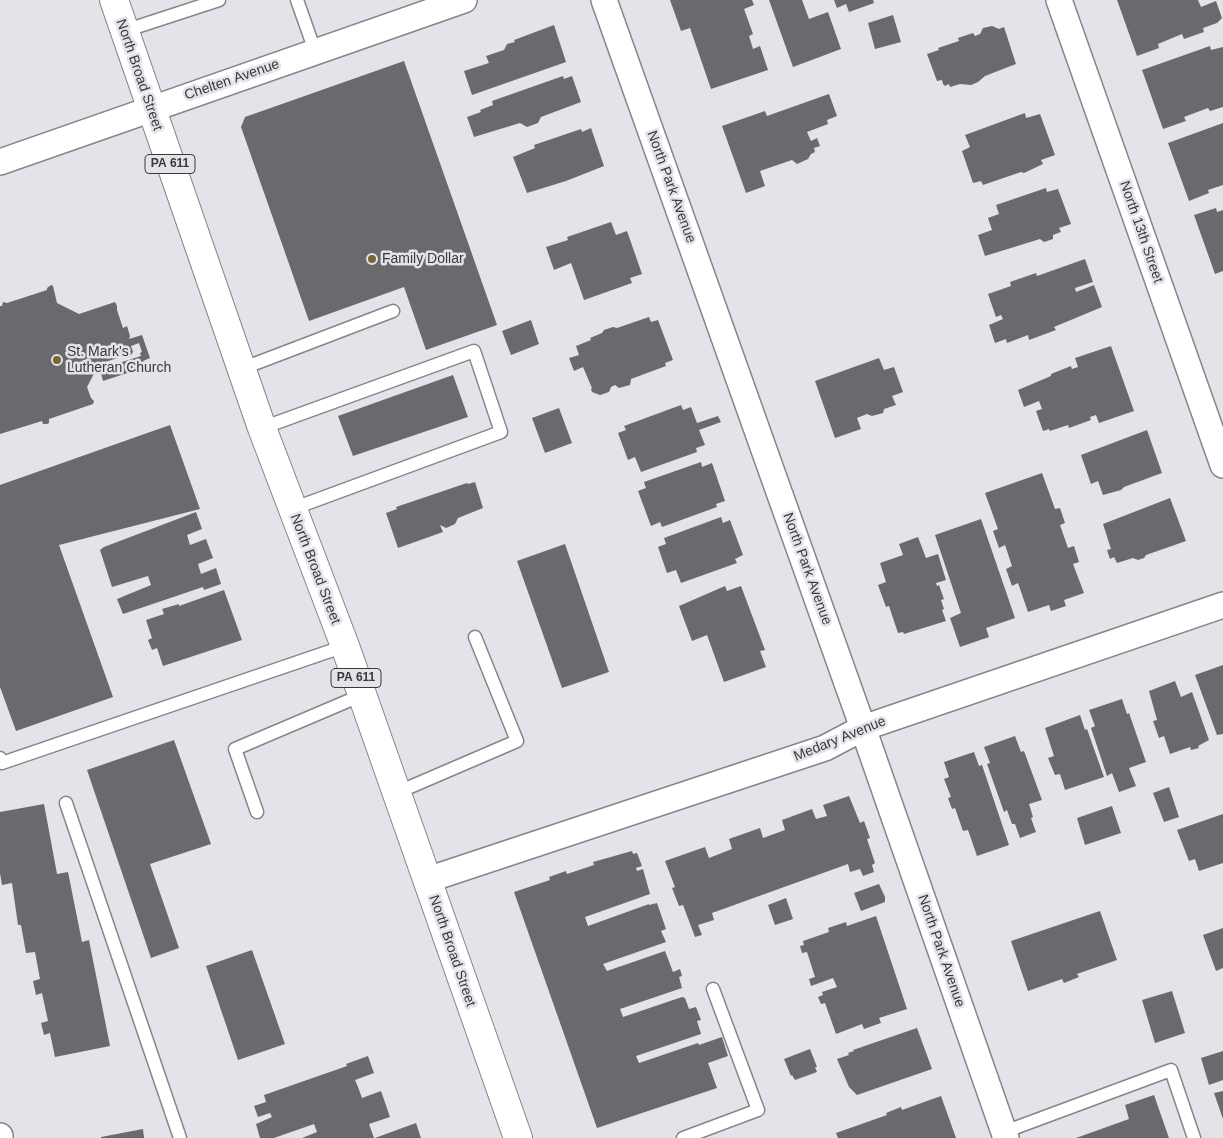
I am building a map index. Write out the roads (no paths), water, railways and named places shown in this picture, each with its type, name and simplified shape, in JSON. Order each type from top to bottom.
[{"type":"main road","name":"North Broad Street","points":[[114,0],[241,369],[345,646],[518,1138]]},
{"type":"street","name":"Chelten Avenue","points":[[0,162],[150,108],[464,0]]},
{"type":"street","name":"North Park Avenue","points":[[604,0],[863,728],[1005,1135]]},
{"type":"street","name":"North 13th Street","points":[[1059,0],[1223,465]]},
{"type":"street","name":"Medary Avenue","points":[[427,880],[825,748],[863,728],[1223,605]]},
{"type":"lane","points":[[124,31],[219,0]]},
{"type":"lane","points":[[296,0],[315,52]]},
{"type":"lane","points":[[241,369],[393,311]]},
{"type":"lane","points":[[262,428],[474,351],[501,432],[292,509]]},
{"type":"lane","points":[[396,793],[517,741],[475,637]]},
{"type":"lane","points":[[0,758],[2,763],[345,646]]},
{"type":"lane","points":[[257,812],[235,748],[362,695]]},
{"type":"lane","points":[[66,803],[180,1138]]},
{"type":"lane","points":[[683,1138],[758,1110],[713,988]]},
{"type":"lane","points":[[1005,1135],[1171,1070],[1194,1138]]},
{"type":"place","name":"Family Dollar","points":[[372,259]]},
{"type":"place","name":"St. Mark's Lutheran Church","points":[[57,360]]}]
